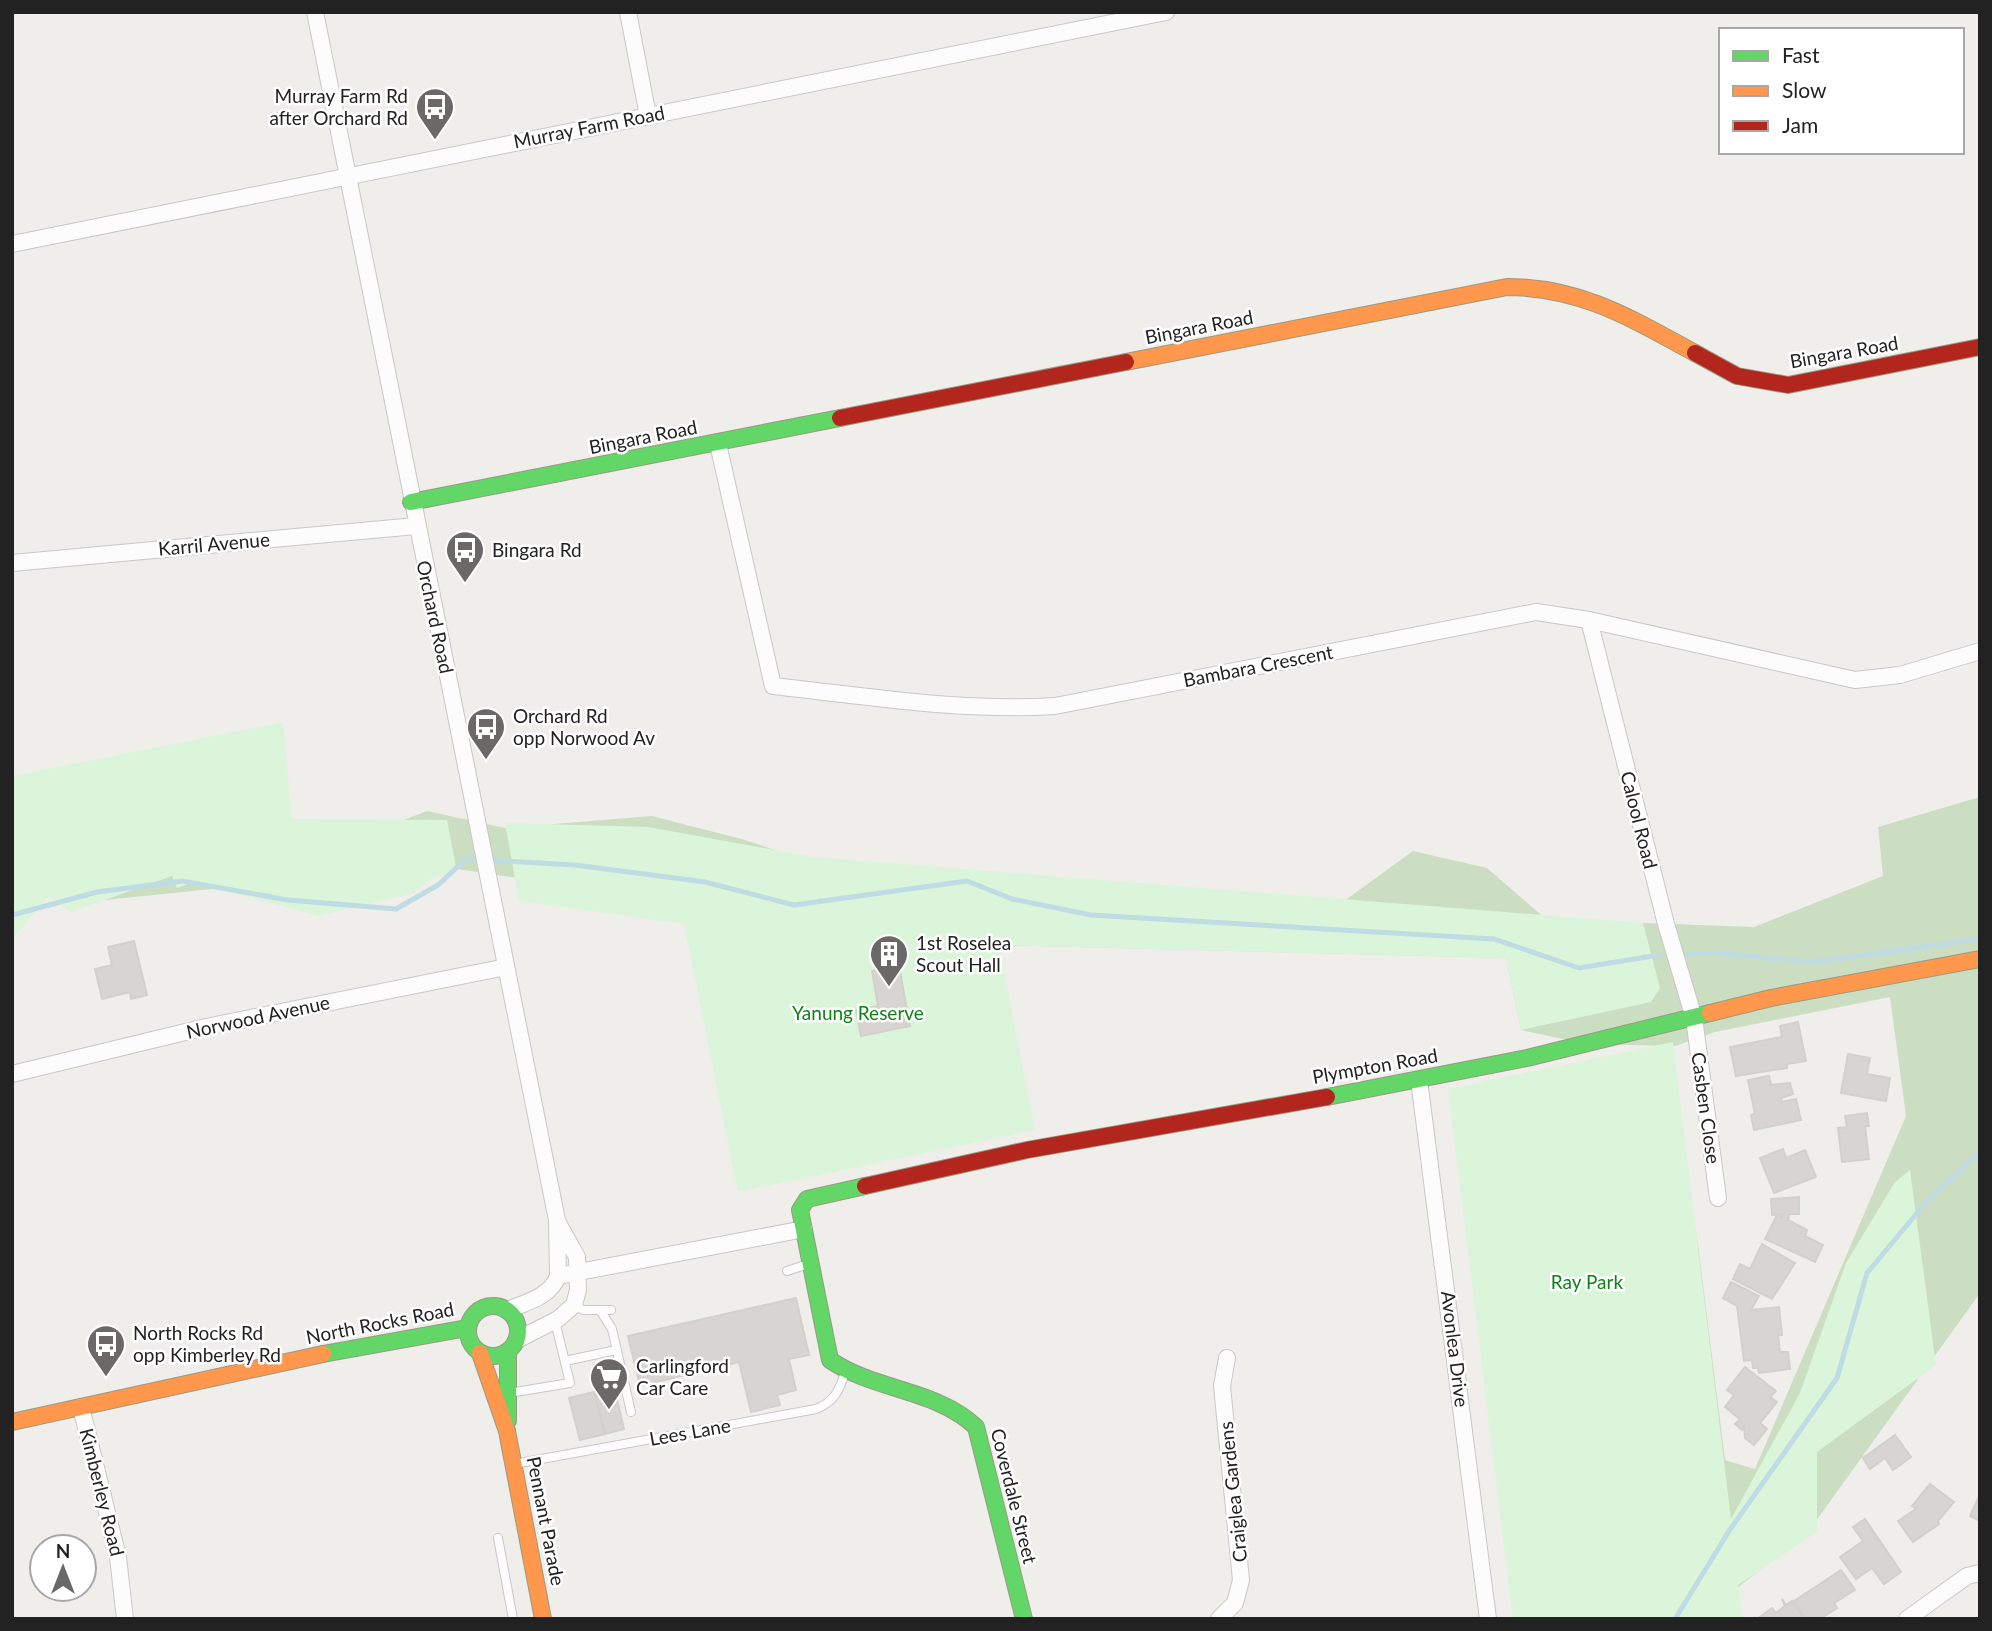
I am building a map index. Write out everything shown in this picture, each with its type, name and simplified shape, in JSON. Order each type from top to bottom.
[{"type":"street","name":"Orchard Road","points":[[316,12],[411,502],[556,1220],[558,1276]]},
{"type":"street","points":[[628,12],[648,116]]},
{"type":"street","name":"Murray Farm Road","points":[[12,244],[1166,12]]},
{"type":"street","name":"Bingara Road","points":[[411,502],[718,444],[1507,287],[1542,287],[1579,296],[1615,310],[1737,376],[1788,385],[1980,347]]},
{"type":"street","name":"Bambara Crescent","points":[[718,444],[773,686],[926,703],[1016,709],[1055,706],[1536,612],[1589,620],[1824,676],[1856,680],[1900,675],[1980,651]]},
{"type":"street","name":"Karril Avenue","points":[[12,563],[416,526]]},
{"type":"street","name":"Calool Road","points":[[1589,620],[1666,924],[1694,1017]]},
{"type":"street","name":"Plympton Road","points":[[804,1229],[800,1210],[807,1199],[819,1196],[1027,1150],[1419,1080],[1829,986],[1980,959]]},
{"type":"street","name":"Norwood Avenue","points":[[12,1074],[206,1027],[506,967]]},
{"type":"street","name":"Casben Close","points":[[1694,1017],[1718,1198]]},
{"type":"street","name":"Avonlea Drive","points":[[1419,1080],[1488,1619]]},
{"type":"street","name":"Orchard Road","points":[[556,1220],[577,1257],[577,1272]]},
{"type":"street","points":[[508,1310],[551,1289],[558,1276],[804,1229],[830,1360],[845,1373]]},
{"type":"street","points":[[512,1345],[517,1324],[508,1310],[494,1305],[479,1309],[469,1320],[467,1328],[470,1342],[481,1353],[492,1357],[555,1321],[573,1305],[578,1290],[577,1272]]},
{"type":"street","name":"North Rocks Road","points":[[12,1422],[362,1346],[467,1328]]},
{"type":"street","name":"Pennant Parade","points":[[507,1431],[512,1345]]},
{"type":"street","name":"Pennant Parade","points":[[481,1353],[507,1431],[543,1619]]},
{"type":"street","name":"Craiglea Gardens","points":[[1219,1619],[1235,1603],[1241,1587],[1222,1386],[1227,1358]]},
{"type":"street","name":"Coverdale Street","points":[[845,1373],[956,1410],[976,1427],[1024,1619]]},
{"type":"street","name":"Kimberley Road","points":[[81,1407],[118,1557],[125,1619]]},
{"type":"street","points":[[1907,1619],[1962,1580],[1980,1573]]},
{"type":"lane","points":[[788,1270],[811,1264]]},
{"type":"lane","points":[[573,1305],[583,1310],[611,1310]]},
{"type":"lane","points":[[600,1310],[612,1329],[631,1412]]},
{"type":"lane","points":[[509,1393],[570,1383],[555,1321]]},
{"type":"lane","points":[[565,1361],[617,1350]]},
{"type":"lane","name":"Lees Lane","points":[[514,1464],[816,1409],[827,1405],[840,1391],[845,1373]]},
{"type":"lane","points":[[498,1538],[513,1619]]},
{"type":"green space","points":[[283,722],[292,819],[447,820],[457,872],[432,878],[414,893],[318,916],[193,882],[177,888],[172,876],[71,912],[49,897],[12,939],[12,776]]},
{"type":"green space","points":[[1980,797],[1980,1293],[1808,1532],[1713,1607],[1669,1070],[1698,1244],[1725,1460],[1755,1469],[1906,1116],[1890,997],[1715,1032],[1675,1046],[1587,1044],[1521,1030],[1506,958],[999,945],[711,907],[437,866],[66,904],[206,802],[302,859],[427,811],[505,828],[652,816],[745,840],[862,879],[1311,925],[1413,851],[1487,868],[1555,927],[1643,923],[1754,927],[1883,876],[1878,827]]},
{"type":"green space","name":"Yanung Reserve","points":[[505,823],[648,827],[813,857],[1643,923],[1660,988],[1651,1002],[1521,1030],[1506,958],[999,945],[1035,1130],[738,1192],[684,924],[519,901]]},
{"type":"green space","name":"Ray Park","points":[[1673,1042],[1731,1519],[1800,1393],[1846,1263],[1895,1182],[1910,1170],[1936,1365],[1817,1452],[1817,1532],[1738,1585],[1743,1619],[1513,1619],[1448,1089]]},
{"type":"building","points":[[134,941],[147,995],[131,999],[130,992],[102,999],[95,969],[112,965],[108,947]]},
{"type":"building","name":"1st Roselea Scout Hall","points":[[899,966],[910,1026],[861,1036],[856,1010],[878,1006],[872,971]]},
{"type":"building","points":[[1798,1022],[1806,1061],[1787,1064],[1787,1068],[1736,1076],[1730,1047],[1782,1037],[1780,1026]]},
{"type":"building","points":[[1848,1054],[1870,1058],[1867,1074],[1890,1078],[1886,1101],[1841,1093]]},
{"type":"building","points":[[1769,1076],[1771,1085],[1790,1083],[1793,1094],[1781,1098],[1782,1102],[1796,1099],[1801,1120],[1754,1130],[1751,1115],[1755,1114],[1748,1080]]},
{"type":"building","points":[[1867,1113],[1869,1126],[1865,1126],[1869,1159],[1842,1162],[1838,1128],[1847,1127],[1845,1116]]},
{"type":"building","points":[[1783,1149],[1786,1158],[1805,1150],[1816,1177],[1774,1193],[1760,1158]]},
{"type":"building","points":[[1799,1197],[1799,1214],[1789,1214],[1788,1220],[1807,1230],[1805,1236],[1823,1245],[1815,1262],[1765,1239],[1777,1215],[1781,1217],[1782,1214],[1772,1215],[1771,1199]]},
{"type":"building","points":[[1762,1244],[1795,1263],[1772,1299],[1733,1279],[1740,1264],[1750,1269]]},
{"type":"building","points":[[1731,1282],[1759,1296],[1751,1310],[1779,1307],[1782,1335],[1778,1335],[1780,1352],[1788,1352],[1790,1369],[1759,1373],[1758,1368],[1753,1368],[1752,1360],[1744,1361],[1737,1306],[1723,1298]]},
{"type":"building","points":[[796,1298],[809,1355],[789,1359],[796,1390],[777,1395],[780,1405],[751,1412],[739,1362],[640,1386],[628,1336]]},
{"type":"building","points":[[1745,1367],[1776,1391],[1770,1397],[1777,1402],[1760,1423],[1767,1429],[1754,1445],[1745,1438],[1744,1427],[1742,1430],[1735,1424],[1740,1419],[1725,1407],[1734,1395],[1727,1390]]},
{"type":"building","name":"Carlingford Car Care","points":[[614,1387],[624,1429],[605,1434],[594,1392]]},
{"type":"building","name":"Carlingford Car Care","points":[[594,1392],[605,1434],[580,1440],[569,1398]]},
{"type":"building","points":[[1895,1435],[1911,1457],[1893,1470],[1885,1458],[1870,1469],[1863,1458]]},
{"type":"building","points":[[1930,1484],[1954,1502],[1938,1521],[1939,1524],[1913,1542],[1898,1521],[1916,1509],[1912,1506]]},
{"type":"building","points":[[1980,1494],[1980,1521],[1970,1516]]},
{"type":"building","points":[[1865,1519],[1901,1572],[1884,1584],[1872,1568],[1856,1579],[1840,1557],[1863,1541],[1853,1527]]},
{"type":"building","points":[[1841,1570],[1855,1590],[1834,1603],[1837,1608],[1820,1619],[1806,1619],[1794,1601]]},
{"type":"building","points":[[1782,1599],[1786,1605],[1792,1601],[1804,1619],[1757,1619],[1772,1608],[1776,1613],[1785,1606]]},
{"type":"waterway","points":[[12,915],[97,892],[182,881],[288,900],[396,909],[438,885],[466,859],[575,865],[705,882],[794,905],[967,881],[1012,899],[1091,915],[1494,939],[1579,968],[1659,955]]},
{"type":"waterway","points":[[1687,954],[1715,953],[1814,962],[1980,939]]},
{"type":"waterway","points":[[1675,1619],[1729,1531],[1837,1378],[1867,1273],[1928,1200],[1980,1152]]},
{"type":"traffic: fast","points":[[411,502],[840,418]]},
{"type":"traffic: fast","points":[[1327,1097],[1527,1058],[1710,1013]]},
{"type":"traffic: fast","points":[[865,1186],[807,1199],[800,1210],[830,1360],[866,1378],[943,1405],[976,1427],[1024,1619]]},
{"type":"traffic: fast","points":[[493,1306],[511,1313],[518,1331],[511,1349],[493,1356],[475,1349],[468,1331],[475,1313],[493,1306]]},
{"type":"traffic: fast","points":[[323,1354],[467,1328]]},
{"type":"traffic: fast","points":[[508,1351],[508,1421]]},
{"type":"traffic: slow","points":[[1126,362],[1507,287],[1534,288],[1559,293],[1605,307],[1695,353]]},
{"type":"traffic: slow","points":[[1710,1013],[1771,998],[1980,959]]},
{"type":"traffic: slow","points":[[480,1353],[507,1431],[543,1619]]},
{"type":"traffic: slow","points":[[12,1422],[323,1354]]},
{"type":"traffic: jam","points":[[1695,353],[1737,376],[1788,385],[1980,347]]},
{"type":"traffic: jam","points":[[840,418],[1126,362]]},
{"type":"traffic: jam","points":[[865,1186],[1027,1150],[1327,1097]]},
{"type":"place","name":"Murray Farm Rd after Orchard Rd","points":[[435,141]]},
{"type":"place","name":"Bingara Rd","points":[[465,584]]},
{"type":"place","name":"Orchard Rd opp Norwood Av","points":[[486,761]]},
{"type":"place","name":"1st Roselea Scout Hall","points":[[889,988]]},
{"type":"place","name":"North Rocks Rd opp Kimberley Rd","points":[[106,1378]]},
{"type":"place","name":"Carlingford Car Care","points":[[609,1411]]}]
